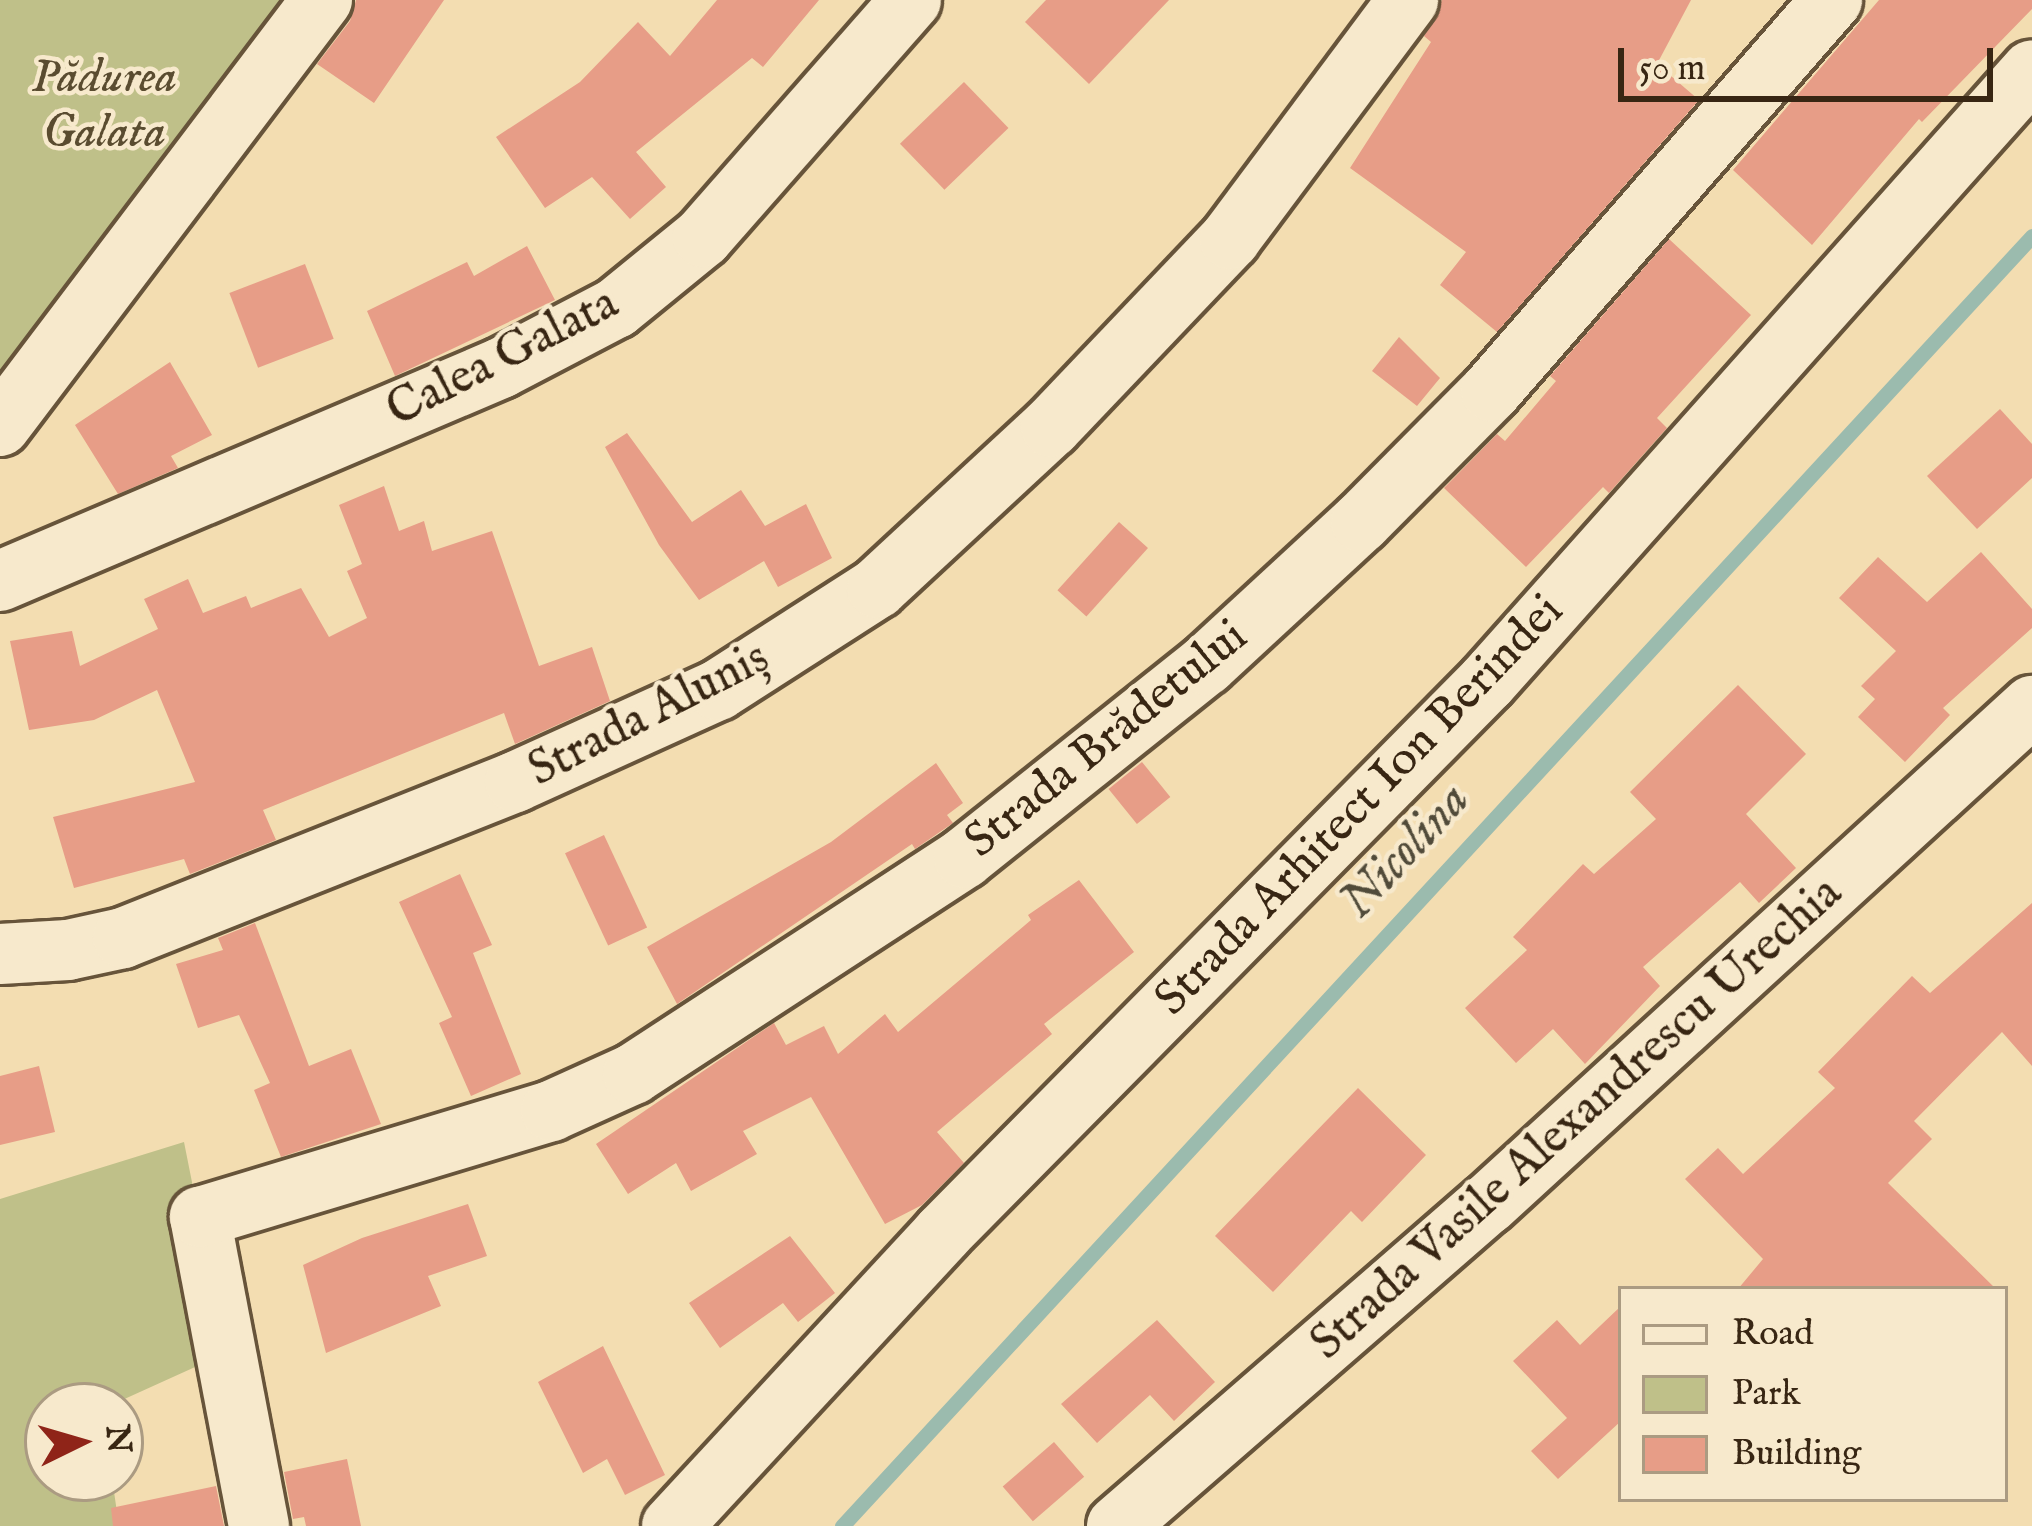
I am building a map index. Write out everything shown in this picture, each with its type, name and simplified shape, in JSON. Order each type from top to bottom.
[{"type":"street","points":[[0,426],[322,0]]},
{"type":"street","name":"Calea Galata","points":[[0,581],[501,368],[616,308],[703,237],[911,0]]},
{"type":"street","name":"Strada Aluniș","points":[[0,954],[68,950],[123,938],[515,782],[718,690],[877,588],[1051,427],[1230,239],[1408,0]]},
{"type":"street","name":"Strada Brădetului","points":[[259,1526],[200,1217],[551,1111],[612,1084],[742,1006],[964,858],[1206,665],[1361,522],[1491,391],[1832,0]]},
{"type":"street","name":"Strada Arhitect Ion Berindei","points":[[672,1526],[942,1234],[1487,682],[2032,70]]},
{"type":"street","name":"Strada Vasile Alexandrescu Urechia","points":[[1117,1526],[1488,1204],[2032,706]]},
{"type":"green space","name":"Pădurea Galata","points":[[0,0],[315,0],[0,415]]},
{"type":"green space","points":[[184,1142],[226,1353],[144,1390],[144,1382],[24,1382],[24,1502],[116,1502],[119,1526],[0,1526],[0,1199]]},
{"type":"building","points":[[356,0],[444,0],[374,103],[317,64],[350,21]]},
{"type":"building","points":[[717,0],[819,0],[763,67],[752,58],[636,152],[666,187],[630,219],[592,177],[545,208],[496,137],[580,82],[638,22],[670,56]]},
{"type":"building","points":[[1046,0],[1169,0],[1089,84],[1025,22]]},
{"type":"building","points":[[1442,0],[1691,0],[1657,64],[1699,100],[1497,332],[1440,285],[1466,252],[1350,168],[1431,42],[1424,36]]},
{"type":"building","points":[[1879,0],[2032,0],[2032,9],[1922,122],[1919,119],[1812,245],[1733,170]]},
{"type":"building","points":[[964,82],[1008,128],[944,190],[900,144]]},
{"type":"building","points":[[1669,239],[1751,315],[1657,418],[1667,428],[1609,493],[1603,487],[1526,567],[1444,488],[1497,434],[1505,441],[1556,381],[1550,376]]},
{"type":"building","points":[[527,246],[555,300],[395,376],[367,311],[467,262],[474,276]]},
{"type":"building","points":[[305,264],[334,339],[258,368],[229,293]]},
{"type":"building","points":[[1399,337],[1440,378],[1417,406],[1372,371]]},
{"type":"building","points":[[170,362],[212,435],[171,456],[178,468],[118,494],[75,425]]},
{"type":"building","points":[[2000,409],[2032,444],[2032,478],[1977,529],[1927,476]]},
{"type":"building","points":[[627,433],[692,522],[741,490],[765,526],[806,504],[832,558],[778,587],[764,561],[699,600],[659,545],[605,447]]},
{"type":"building","points":[[384,486],[399,531],[424,521],[432,551],[492,531],[539,666],[592,647],[610,701],[515,744],[504,713],[263,810],[276,840],[190,874],[184,859],[74,888],[53,817],[195,782],[157,690],[94,720],[29,730],[10,641],[72,631],[80,666],[158,629],[144,599],[188,579],[203,613],[246,596],[251,608],[301,588],[329,637],[367,618],[347,571],[362,564],[339,505]]},
{"type":"building","points":[[1119,522],[1148,548],[1086,616],[1057,590]]},
{"type":"building","points":[[1981,552],[2032,609],[2032,628],[1943,708],[1950,715],[1905,762],[1858,717],[1875,699],[1861,686],[1896,651],[1839,598],[1878,557],[1927,602]]},
{"type":"building","points":[[1738,685],[1806,754],[1746,814],[1796,868],[1759,903],[1740,882],[1643,967],[1660,986],[1585,1064],[1553,1029],[1516,1063],[1465,1008],[1527,950],[1513,937],[1583,864],[1594,874],[1656,819],[1630,792]]},
{"type":"building","points":[[1142,762],[1170,797],[1137,824],[1109,789]]},
{"type":"building","points":[[936,763],[963,803],[947,815],[953,823],[915,849],[912,844],[677,1004],[647,947],[831,842]]},
{"type":"building","points":[[604,835],[647,927],[608,946],[565,853]]},
{"type":"building","points":[[460,874],[492,945],[473,953],[521,1074],[471,1096],[439,1023],[452,1017],[399,902]]},
{"type":"building","points":[[1079,880],[1134,952],[1044,1024],[1052,1034],[937,1132],[964,1163],[922,1205],[885,1224],[811,1097],[743,1131],[757,1154],[691,1191],[676,1163],[628,1194],[596,1144],[774,1023],[786,1045],[824,1026],[838,1054],[885,1014],[898,1032],[1031,920],[1028,915]]},
{"type":"building","points":[[2032,903],[2032,1066],[2002,1032],[1914,1121],[1932,1139],[1888,1183],[1993,1286],[1740,1286],[1763,1259],[1685,1179],[1718,1148],[1743,1174],[1835,1088],[1818,1072],[1912,976],[1930,993]]},
{"type":"building","points":[[255,923],[309,1066],[351,1049],[381,1124],[281,1157],[254,1090],[270,1083],[239,1015],[198,1028],[176,964],[223,950],[218,938]]},
{"type":"building","points":[[39,1066],[55,1132],[0,1145],[0,1076]]},
{"type":"building","points":[[1358,1088],[1426,1155],[1362,1222],[1351,1211],[1273,1292],[1215,1236]]},
{"type":"building","points":[[468,1204],[487,1256],[428,1276],[441,1306],[326,1353],[303,1265],[362,1238]]},
{"type":"building","points":[[790,1236],[835,1293],[798,1322],[783,1303],[720,1348],[689,1303]]},
{"type":"building","points":[[1618,1309],[1618,1424],[1558,1479],[1531,1451],[1567,1418],[1513,1361],[1557,1320],[1580,1345]]},
{"type":"building","points":[[1157,1320],[1215,1382],[1174,1421],[1150,1395],[1097,1443],[1061,1404]]},
{"type":"building","points":[[603,1346],[665,1475],[625,1495],[607,1459],[583,1473],[538,1382]]},
{"type":"building","points":[[1054,1442],[1084,1477],[1033,1521],[1003,1487]]},
{"type":"building","points":[[347,1459],[361,1526],[306,1526],[304,1517],[293,1519],[284,1472]]},
{"type":"building","points":[[216,1486],[224,1526],[113,1526],[111,1508]]},
{"type":"waterway","name":"Nicolina","points":[[842,1526],[2032,236]]}]
